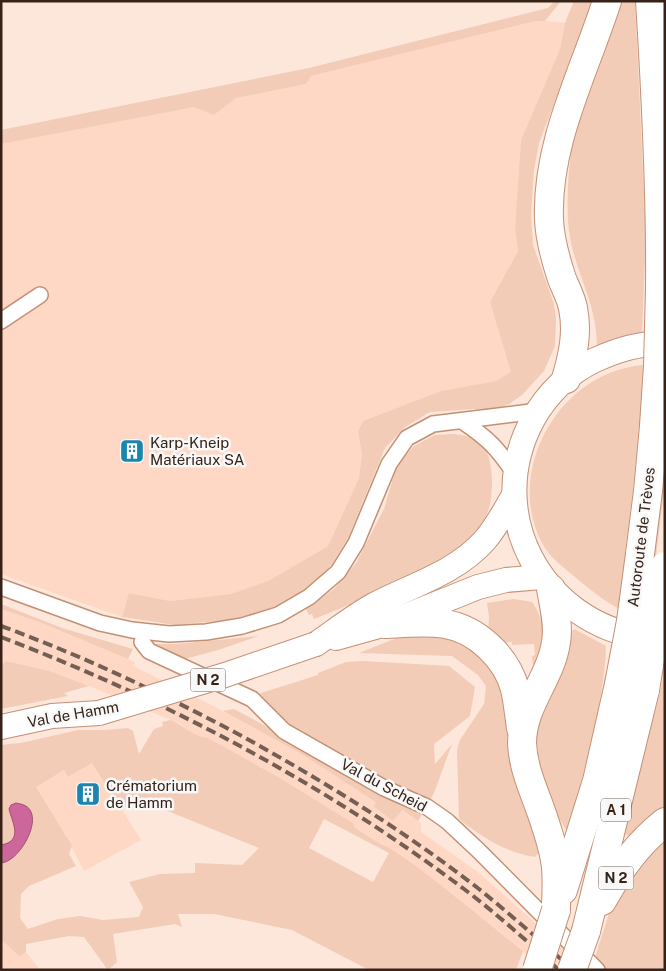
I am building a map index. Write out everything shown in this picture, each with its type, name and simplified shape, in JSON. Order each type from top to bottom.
[{"type":"highway","points":[[566,379],[574,354],[575,323],[572,306],[553,246],[549,221],[552,172],[564,119],[607,1]]},
{"type":"highway","name":"Autoroute de Trèves","points":[[537,970],[597,781],[632,687],[631,621],[648,491],[658,366],[661,237],[650,1]]},
{"type":"highway","name":"Autoroute de Trèves","points":[[572,970],[586,931],[632,687],[665,566]]},
{"type":"highway","name":"A 1","points":[[522,741],[525,720],[530,704],[552,658],[556,643],[557,629],[547,583]]},
{"type":"highway","name":"A 1","points":[[386,624],[446,624],[463,629],[477,637],[501,659],[515,687],[524,763],[546,824],[555,862],[556,910]]},
{"type":"highway","name":"N 2","points":[[586,931],[629,856],[665,822]]},
{"type":"main road","points":[[665,344],[636,346],[611,353],[587,364],[566,379],[550,394],[527,431],[519,452],[514,484],[516,517],[522,538],[530,558],[547,583],[587,618],[629,635],[665,646]]},
{"type":"main road","name":"Val de Hamm","points":[[316,644],[372,606],[441,574],[465,558],[484,541],[499,522],[514,484]]},
{"type":"main road","name":"Val de Hamm","points":[[1,727],[52,716],[99,713],[225,676],[316,644],[386,624],[478,587],[506,580],[547,583]]},
{"type":"main road","points":[[629,635],[665,638]]},
{"type":"street","points":[[1,320],[40,295]]},
{"type":"street","points":[[1,587],[100,623],[132,630],[169,634],[206,632],[242,626],[278,615],[309,598],[338,572],[356,543],[389,464],[406,438],[433,424],[538,411]]},
{"type":"street","points":[[462,421],[487,438],[500,452],[514,484]]},
{"type":"street","name":"Val du Scheid","points":[[142,642],[149,651],[252,699],[284,731],[384,788],[427,807],[447,821],[597,970]]},
{"type":"shaded area","points":[[555,1],[561,1],[545,21],[536,21],[311,76],[306,84],[236,98],[214,115],[194,107],[1,144],[1,130],[309,68],[548,8]]},
{"type":"shaded area","points":[[574,1],[594,1],[539,143],[534,170],[531,214],[533,245],[554,304],[556,318],[555,346],[544,371],[522,395],[509,404],[497,409],[430,412],[405,427],[385,448],[348,538],[332,564],[309,592],[270,611],[226,620],[175,625],[122,617],[129,593],[170,601],[231,594],[270,580],[328,546],[359,478],[362,454],[358,431],[363,421],[441,391],[496,381],[511,372],[490,302],[518,251],[515,228],[521,140],[560,49],[565,23]]},
{"type":"shaded area","points":[[613,1],[635,1],[646,236],[642,334],[619,338],[597,346],[593,313],[573,252],[570,236],[568,187],[571,153],[577,120],[586,88],[598,67]]},
{"type":"shaded area","points":[[536,21],[565,23],[560,49],[521,140],[515,228],[518,251],[490,302],[511,372],[496,381],[441,391],[363,421],[358,431],[362,454],[359,478],[328,546],[270,580],[231,594],[170,601],[130,593],[122,617],[1,574],[1,144],[194,106],[214,115],[236,98],[306,84],[311,76]]},
{"type":"shaded area","points":[[665,363],[665,484],[656,556],[628,613],[592,591],[549,553],[541,541],[533,519],[530,497],[531,475],[536,452],[546,432],[558,412],[574,396],[592,382],[609,373],[636,366]],"holes":[[[639,424],[654,426],[650,555],[625,552]]]},
{"type":"shaded area","points":[[452,434],[467,436],[478,441],[486,449],[489,458],[492,477],[491,498],[487,514],[478,529],[458,551],[371,596],[314,619],[312,614],[309,615],[306,609],[334,589],[356,563],[384,509],[397,465],[414,446],[435,435]]},
{"type":"shaded area","points":[[514,599],[532,602],[540,618],[543,634],[537,668],[533,666],[534,644],[512,645],[512,642],[507,642],[508,656],[516,657],[517,661],[511,664],[488,636],[489,616],[487,603]]},
{"type":"shaded area","points":[[1,604],[62,628],[133,649],[128,659],[42,623],[1,609]]},
{"type":"shaded area","points":[[1,609],[42,623],[135,662],[133,666],[215,707],[300,753],[377,802],[374,807],[392,820],[401,810],[421,823],[421,832],[478,872],[588,970],[543,970],[523,951],[458,898],[396,852],[382,843],[378,844],[355,828],[353,823],[325,806],[208,738],[200,737],[171,720],[49,671],[6,661],[1,666]]},
{"type":"shaded area","points":[[574,629],[606,646],[604,673],[597,713],[579,792],[567,831],[543,789],[534,747],[539,712],[566,658],[570,646],[571,633]]},
{"type":"shaded area","points":[[412,632],[468,640],[502,674],[543,848],[535,857],[504,848],[459,819],[457,750],[460,740],[484,704],[486,686],[478,675],[452,656],[359,653]]},
{"type":"shaded area","points":[[259,636],[181,660],[158,650],[155,644],[176,644]]},
{"type":"shaded area","points":[[6,661],[49,671],[89,686],[64,693],[68,696],[1,709],[1,666]]},
{"type":"shaded area","points":[[364,661],[449,666],[475,687],[470,716],[434,744],[435,764],[452,744],[434,793],[418,821],[402,810],[393,821],[374,807],[376,802],[300,753],[223,711],[234,709],[309,749],[252,696],[318,675],[318,673],[346,662]]},
{"type":"shaded area","points":[[665,667],[665,806],[635,839],[623,833],[660,693]]},
{"type":"shaded area","points":[[171,720],[193,733],[208,738],[278,777],[353,823],[355,828],[404,858],[449,891],[523,951],[516,970],[369,970],[292,930],[214,914],[178,914],[182,927],[175,924],[113,934],[117,962],[108,970],[84,937],[69,936],[26,944],[26,952],[20,957],[1,939],[1,745],[21,743],[78,730],[128,728],[133,731],[139,754],[154,729],[163,726],[162,722]],"holes":[[[92,763],[122,811],[133,797],[259,848],[242,865],[195,863],[195,873],[160,874],[129,882],[143,907],[139,917],[103,920],[80,916],[58,919],[28,929],[20,918],[21,894],[29,886],[76,866],[69,854],[72,846],[36,787],[64,770],[68,777]],[[324,819],[389,853],[373,882],[309,848]]]},
{"type":"shaded area","points":[[92,762],[141,840],[84,871],[70,844],[35,787],[64,770],[69,776]]},
{"type":"shaded area","points":[[16,803],[24,805],[30,810],[32,824],[30,833],[20,850],[8,861],[1,863],[1,845],[12,840],[14,835],[15,830],[9,809],[11,805]]},
{"type":"shaded area","points":[[665,833],[665,970],[591,970],[612,904]]},
{"type":"shaded area","points":[[1,938],[20,957],[26,952],[40,970],[1,970]]},
{"type":"railway","points":[[1,626],[62,650],[151,690],[238,734],[300,769],[391,826],[450,867],[503,909],[573,970]]},
{"type":"railway","points":[[1,637],[123,688],[183,716],[299,779],[410,850],[464,889],[559,970]]},
{"type":"place","name":"Karp-Kneip Matériaux SA","points":[[132,451]]},
{"type":"place","name":"Crématorium de Hamm","points":[[88,794]]}]
